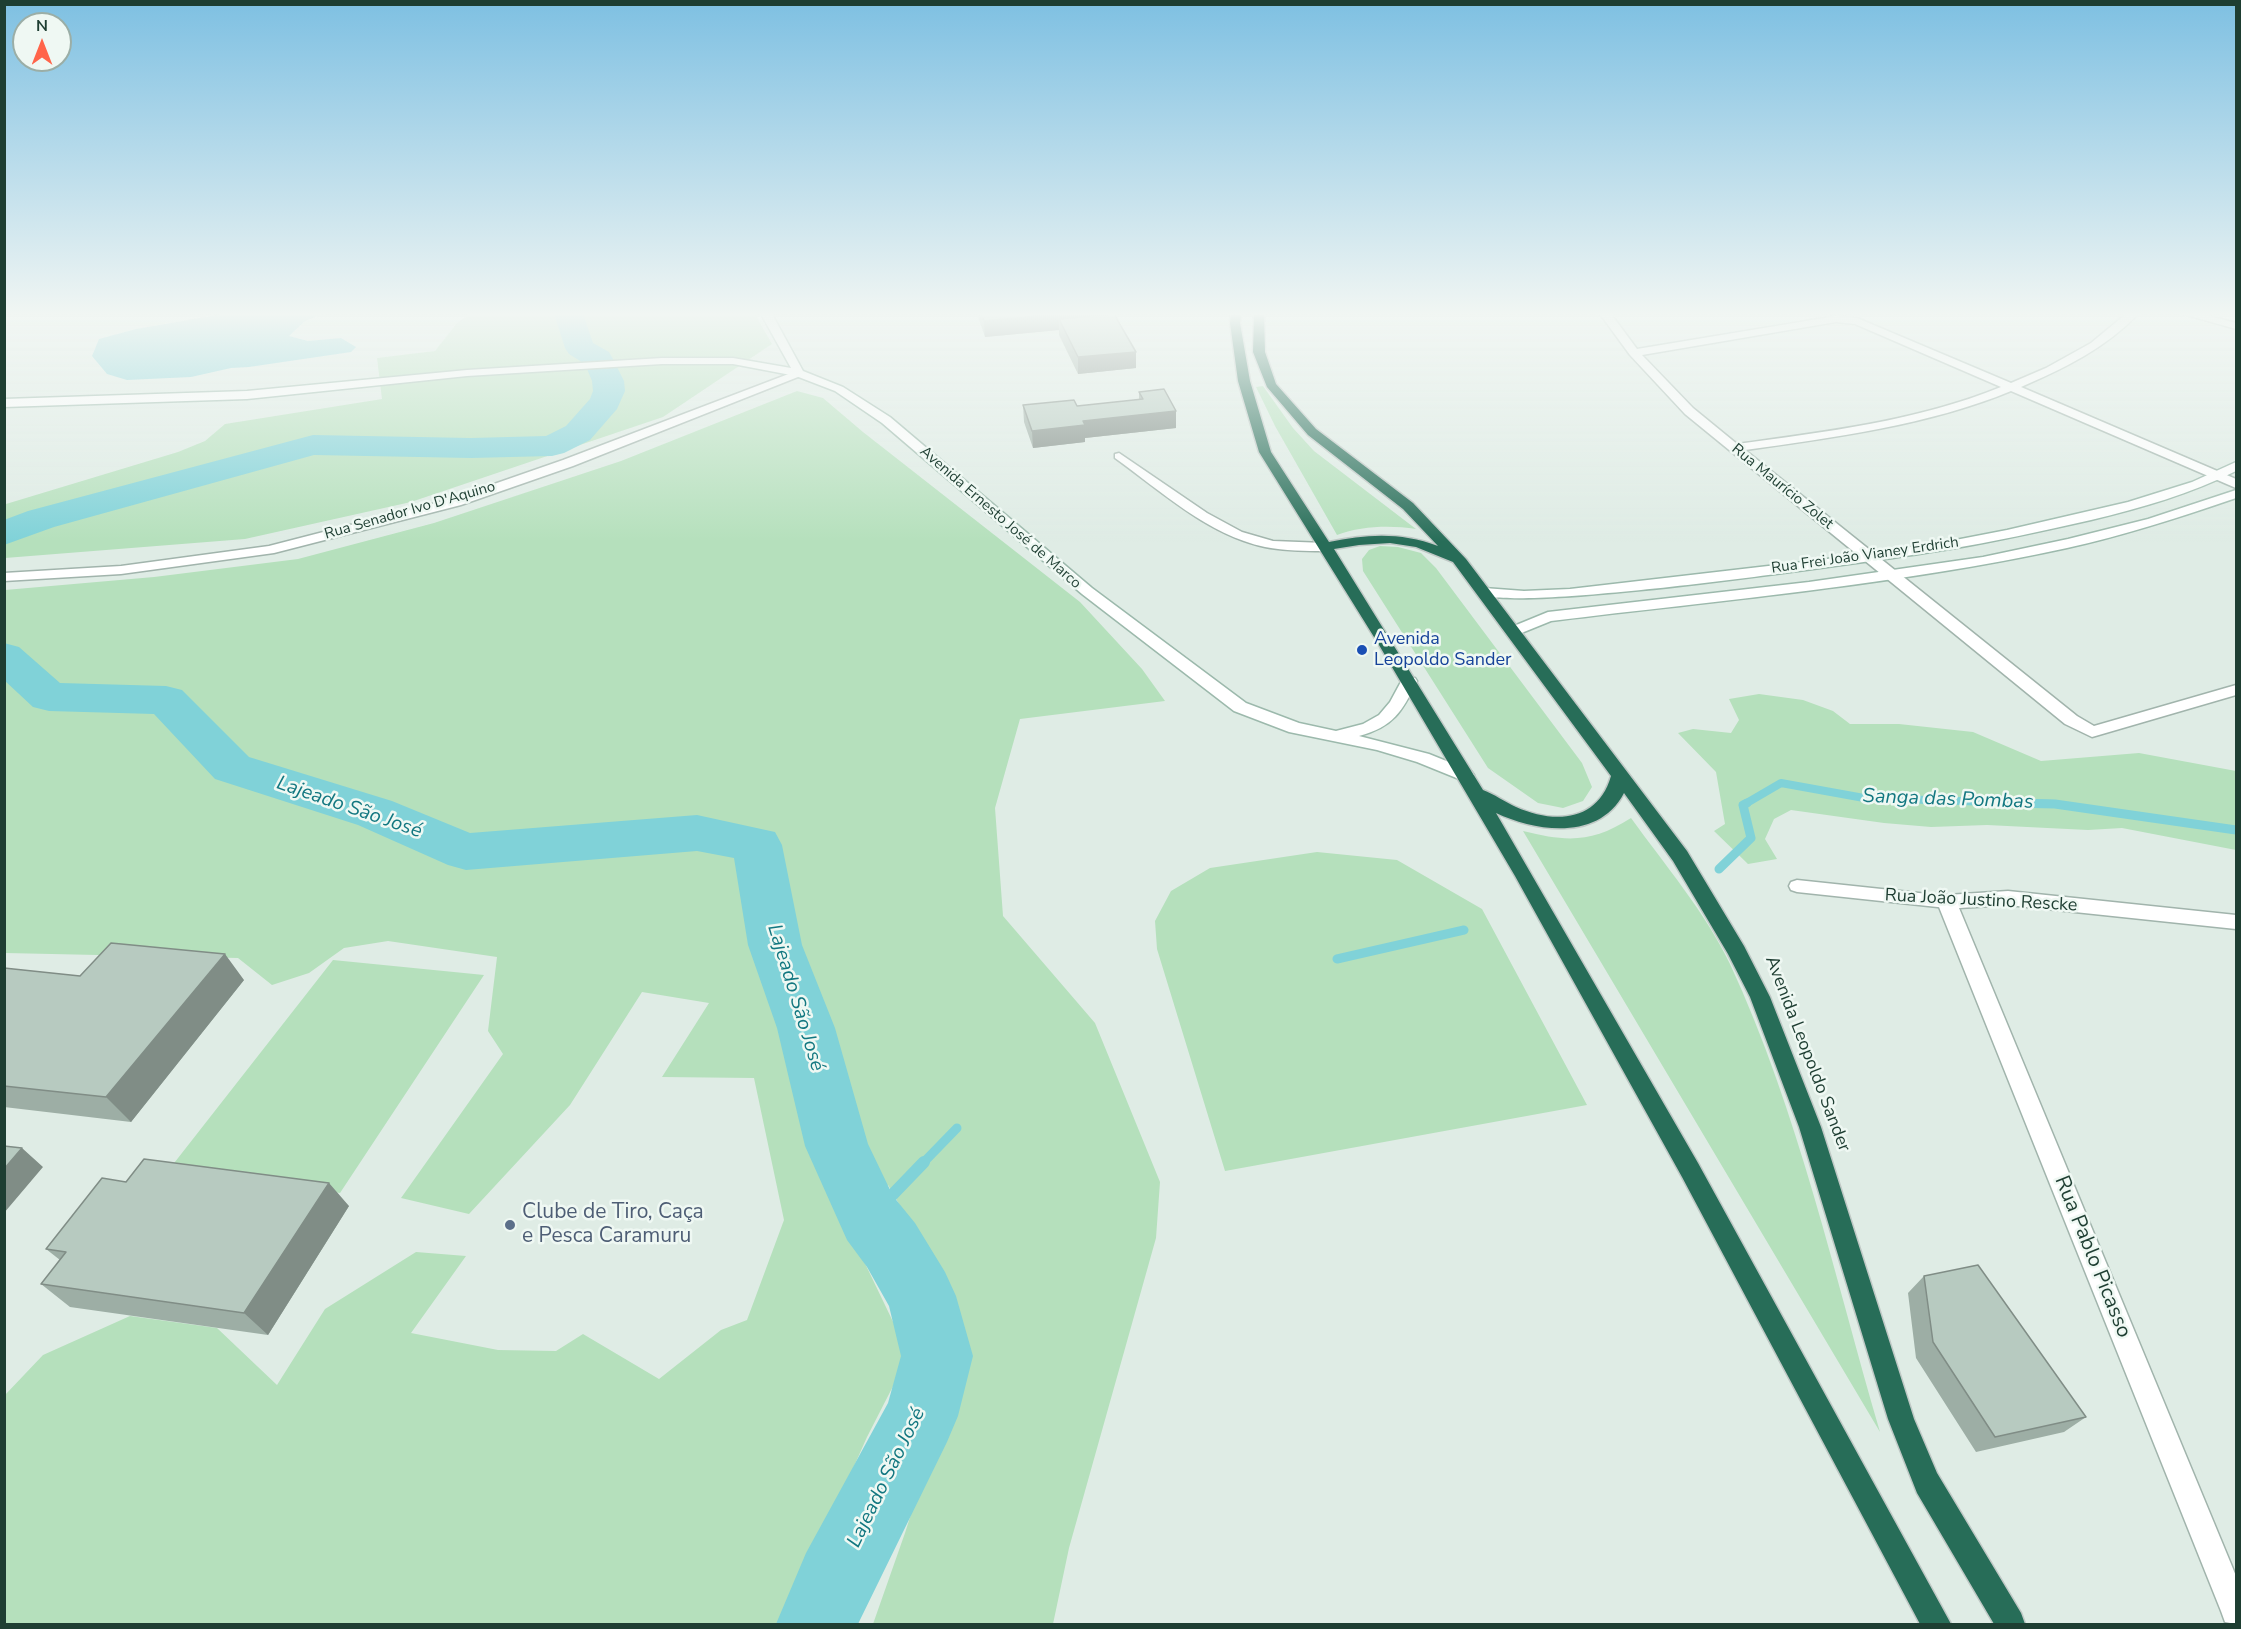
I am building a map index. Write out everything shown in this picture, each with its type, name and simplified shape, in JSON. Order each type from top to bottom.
[{"type":"highway","points":[[1247,390],[1265,452],[1477,792],[1690,1170],[1936,1624]]},
{"type":"highway","name":"Avenida Leopoldo Sander","points":[[1274,390],[1312,432],[1408,506],[1461,562],[1680,856],[1737,951],[1760,997],[1810,1127],[1901,1419],[1927,1483],[2010,1624]]},
{"type":"highway","points":[[1325,547],[1379,537],[1398,538],[1421,543],[1461,562]]},
{"type":"highway","points":[[1477,792],[1497,808],[1524,818],[1553,823],[1580,820],[1601,811],[1613,797],[1620,776]]},
{"type":"street","name":"Avenida Ernesto José de Marco","points":[[4,403],[247,395],[294,390]]},
{"type":"street","name":"Rua Senador Ivo D'Aquino","points":[[4,577],[120,570],[269,550],[456,502],[568,463],[755,390]]},
{"type":"street","name":"Avenida Ernesto José de Marco","points":[[841,390],[886,420],[1087,591],[1240,707],[1269,720],[1295,728],[1389,748],[1465,775]]},
{"type":"street","name":"Rua Maurício Zolet","points":[[1669,390],[1689,411],[1734,448],[2071,720],[2092,732],[2236,690]]},
{"type":"street","points":[[1734,448],[1888,423],[2002,390]]},
{"type":"street","points":[[2014,390],[2236,484]]},
{"type":"street","name":"Rua Frei João Vianey Erdrich","points":[[1484,592],[1524,595],[1570,593],[1871,557],[2040,528],[2137,503],[2216,476],[2236,466]]},
{"type":"street","name":"Rua Frei João Vianey Erdrich","points":[[1514,631],[1548,617],[1892,575],[1999,557],[2066,544],[2166,518],[2236,494]]},
{"type":"street","name":"Avenida Ernesto José de Marco","points":[[1329,734],[1360,731],[1384,722],[1396,708],[1409,681]]},
{"type":"street","name":"Rua João Justino Rescke","points":[[1947,902],[2008,898],[2236,922]]},
{"type":"street","name":"Rua Pablo Picasso","points":[[1947,902],[2236,1611]]},
{"type":"lane","points":[[1119,456],[1195,508],[1234,531],[1255,540],[1280,546],[1325,547]]},
{"type":"lane","name":"Rua João Justino Rescke","points":[[1797,886],[1947,902]]},
{"type":"green space","points":[[381,390],[703,390],[663,417],[411,502],[245,539],[5,558],[4,505],[178,452],[205,441],[225,424],[382,399]]},
{"type":"green space","points":[[1257,390],[1266,390],[1293,428],[1314,451],[1416,529],[1376,527],[1337,535],[1275,426]]},
{"type":"green space","points":[[797,391],[823,398],[1080,602],[1142,669],[1165,701],[1020,719],[995,808],[1003,916],[1095,1023],[1160,1182],[1156,1238],[1069,1548],[1053,1624],[873,1624],[905,1533],[964,1348],[925,1249],[888,1185],[846,1215],[860,1253],[909,1355],[867,1437],[784,1624],[5,1624],[5,1395],[43,1355],[130,1316],[217,1328],[277,1385],[325,1309],[416,1252],[466,1256],[411,1333],[498,1350],[556,1351],[583,1334],[659,1379],[721,1330],[747,1320],[784,1220],[754,1078],[662,1077],[709,1003],[642,992],[570,1105],[469,1214],[401,1198],[503,1054],[488,1031],[497,957],[388,941],[344,948],[309,973],[272,985],[238,958],[5,953],[5,590],[154,577],[298,559],[434,523],[621,461]]},
{"type":"green space","points":[[1380,546],[1398,547],[1421,553],[1436,568],[1582,763],[1592,787],[1583,801],[1563,808],[1538,803],[1488,768],[1363,571],[1362,559],[1369,550]]},
{"type":"green space","points":[[1759,694],[1803,700],[1833,711],[1850,724],[1899,724],[1973,732],[2041,761],[2139,753],[2236,771],[2236,850],[2122,828],[2088,830],[1987,825],[1931,827],[1791,810],[1774,819],[1765,839],[1777,859],[1748,864],[1714,831],[1725,824],[1716,772],[1678,733],[1693,729],[1731,733],[1739,720],[1729,699]]},
{"type":"green space","points":[[1631,818],[1709,926],[1730,964],[1754,1020],[1796,1136],[1880,1432],[1523,831],[1553,837],[1579,838],[1604,832]]},
{"type":"green space","points":[[1317,852],[1397,860],[1482,909],[1587,1105],[1225,1171],[1157,949],[1155,921],[1171,891],[1210,868]]},
{"type":"green space","points":[[333,960],[484,975],[340,1193],[171,1167]]},
{"type":"building","points":[[1165,390],[1176,411],[1083,421],[1085,425],[1032,431],[1023,405],[1074,400],[1077,406],[1143,399],[1139,392]]},
{"type":"building","points":[[111,943],[225,954],[106,1097],[4,1086],[4,968],[80,976]]},
{"type":"building","points":[[4,1146],[22,1148],[4,1169]]},
{"type":"building","points":[[144,1159],[329,1183],[244,1313],[41,1284],[66,1252],[46,1249],[102,1178],[126,1182]]},
{"type":"building","points":[[1978,1265],[2086,1417],[1995,1437],[1933,1342],[1924,1276]]},
{"type":"waterway","name":"Lajeado São José","points":[[4,534],[41,519],[313,445],[471,448],[552,446],[578,433],[605,402],[609,390]]},
{"type":"waterway","name":"Lajeado São José","points":[[4,656],[49,697],[166,700],[232,768],[375,813],[466,852],[697,833],[757,845],[775,945],[806,1028],[837,1146],[870,1218],[891,1245],[921,1296],[937,1356],[921,1416],[835,1582],[817,1624]]},
{"type":"waterway","name":"Sanga das Pombas","points":[[1745,804],[1781,783],[1864,798],[2056,804]]},
{"type":"waterway","name":"Sanga das Pombas","points":[[2011,803],[2055,804],[2236,830]]},
{"type":"waterway","name":"Sanga das Pombas","points":[[1719,869],[1751,838],[1743,805],[1745,804]]},
{"type":"waterway","name":"Sanga das Pombas","points":[[1337,959],[1464,930]]},
{"type":"waterway","name":"Sanga das Pombas","points":[[923,1163],[957,1128]]},
{"type":"waterway","name":"Sanga das Pombas","points":[[870,1218],[924,1162]]},
{"type":"place","name":"Avenida Leopoldo Sander","points":[[1362,650]]},
{"type":"place","name":"Clube de Tiro, Caça e Pesca Caramuru","points":[[510,1225]]}]
